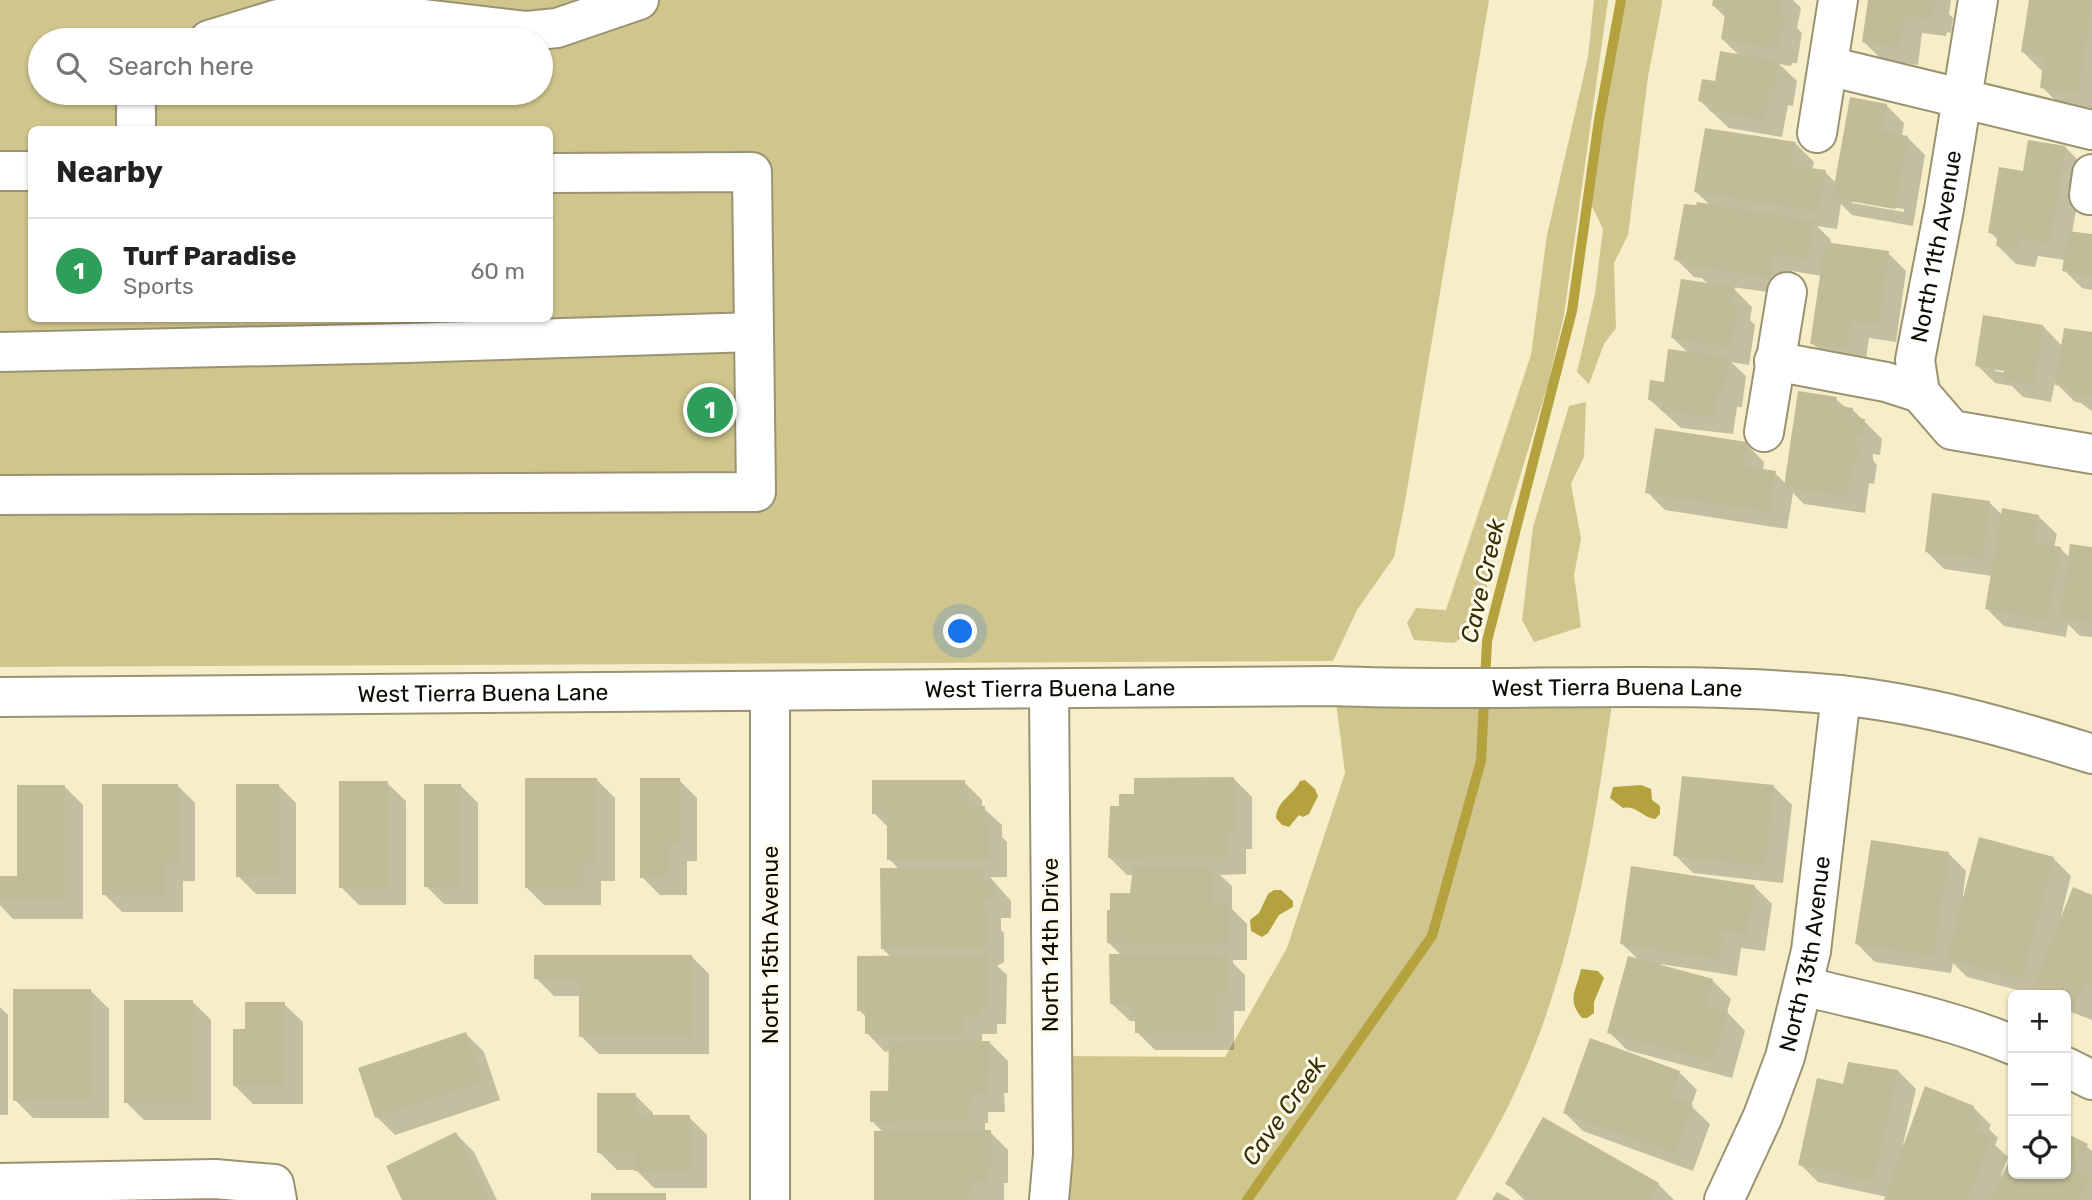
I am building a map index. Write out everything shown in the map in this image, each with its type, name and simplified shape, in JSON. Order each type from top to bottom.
[{"type":"street","points":[[553,28],[639,0]]},
{"type":"street","points":[[1817,133],[1838,0]]},
{"type":"street","name":"North 11th Avenue","points":[[1920,393],[1915,360],[1978,0]]},
{"type":"street","points":[[248,28],[278,19],[345,10],[501,28]]},
{"type":"street","points":[[1828,66],[2092,130]]},
{"type":"street","points":[[136,105],[136,126]]},
{"type":"street","points":[[0,171],[28,171]]},
{"type":"street","points":[[0,495],[756,492],[752,172],[553,173]]},
{"type":"street","points":[[1764,432],[1787,292]]},
{"type":"street","points":[[0,352],[421,343],[754,332]]},
{"type":"street","points":[[1774,361],[1886,382],[1920,393],[1952,430],[2092,454]]},
{"type":"street","name":"West Tierra Buena Lane","points":[[0,697],[1334,686],[1412,689],[1727,687],[1841,695],[1915,708],[2023,732],[2092,754]]},
{"type":"street","name":"North 14th Drive","points":[[1049,690],[1053,1154],[1049,1200]]},
{"type":"street","name":"North 15th Avenue","points":[[770,1200],[771,691]]},
{"type":"street","name":"North 13th Avenue","points":[[1724,1200],[1763,1116],[1785,1057],[1803,986],[1811,951],[1841,695]]},
{"type":"street","points":[[1803,986],[1909,1011],[2008,1043]]},
{"type":"street","points":[[2071,1070],[2092,1080]]},
{"type":"street","points":[[0,1183],[215,1179],[276,1192]]},
{"type":"shaded area","points":[[0,0],[1489,0],[1394,557],[1357,610],[1333,661],[0,667]]},
{"type":"shaded area","points":[[1594,0],[1608,0],[1564,315],[1548,384],[1474,629],[1454,643],[1414,640],[1407,623],[1416,608],[1446,610],[1531,355],[1547,235],[1588,57]]},
{"type":"shaded area","points":[[1621,0],[1662,0],[1662,4],[1648,77],[1628,235],[1614,263],[1616,328],[1604,344],[1589,384],[1577,372],[1595,294],[1603,229],[1591,204]]},
{"type":"shaded area","points":[[1586,402],[1584,457],[1571,484],[1581,539],[1574,575],[1581,627],[1534,642],[1522,620],[1533,527],[1569,406]]},
{"type":"shaded area","points":[[1334,686],[1614,689],[1590,843],[1567,945],[1535,1044],[1494,1133],[1456,1200],[1049,1200],[1051,1056],[1225,1057],[1287,948],[1345,773]]},
{"type":"shaded area","points":[[1305,780],[1318,796],[1309,814],[1303,817],[1299,815],[1289,827],[1282,825],[1276,818],[1279,807],[1300,781]]},
{"type":"shaded area","points":[[1641,785],[1651,789],[1652,800],[1660,806],[1660,814],[1655,819],[1632,808],[1623,808],[1610,798],[1613,787]]},
{"type":"shaded area","points":[[1281,890],[1293,901],[1293,907],[1279,915],[1268,933],[1262,937],[1251,931],[1250,920],[1259,913],[1268,894]]},
{"type":"shaded area","points":[[1581,969],[1598,971],[1604,978],[1594,1002],[1594,1013],[1587,1018],[1582,1018],[1574,1000]]},
{"type":"building","points":[[1713,0],[1782,0],[1780,12],[1785,14],[1779,46],[1774,45],[1773,49],[1721,39],[1726,9],[1712,6]]},
{"type":"building","points":[[1868,0],[1936,0],[1933,15],[1929,15],[1929,19],[1905,16],[1900,48],[1862,42]]},
{"type":"building","points":[[2029,0],[2092,0],[2078,93],[2040,88],[2044,56],[2021,52]]},
{"type":"building","points":[[1720,51],[1780,61],[1775,89],[1770,88],[1765,120],[1709,111],[1711,104],[1698,101],[1702,79],[1715,81]]},
{"type":"building","points":[[1850,97],[1887,104],[1882,131],[1908,136],[1895,209],[1832,198]]},
{"type":"building","points":[[1705,128],[1796,142],[1792,166],[1826,170],[1819,212],[1694,192]]},
{"type":"building","points":[[2028,140],[2066,146],[2050,243],[2020,238],[2018,250],[1996,246],[1998,235],[1988,233],[1999,167],[2023,171]]},
{"type":"building","points":[[1697,202],[1814,221],[1808,259],[1774,254],[1770,278],[1687,265],[1687,262],[1674,260],[1684,204],[1696,205]]},
{"type":"building","points":[[2068,231],[2092,234],[2092,276],[2062,271]]},
{"type":"building","points":[[1825,242],[1889,251],[1878,325],[1851,321],[1847,349],[1810,344]]},
{"type":"building","points":[[1681,279],[1735,287],[1732,304],[1738,305],[1731,347],[1671,338]]},
{"type":"building","points":[[1983,315],[2043,325],[2034,385],[2003,380],[2004,371],[1975,366]]},
{"type":"building","points":[[2064,328],[2092,332],[2092,397],[2069,393],[2070,387],[2055,385]]},
{"type":"building","points":[[1668,349],[1728,357],[1724,390],[1719,390],[1715,417],[1661,411],[1662,402],[1648,400],[1650,380],[1664,382]]},
{"type":"building","points":[[1798,391],[1837,397],[1835,405],[1853,408],[1851,417],[1865,419],[1862,438],[1856,437],[1855,444],[1860,445],[1856,467],[1852,466],[1847,496],[1784,487]]},
{"type":"building","points":[[1655,428],[1747,442],[1743,466],[1776,471],[1769,512],[1645,493]]},
{"type":"building","points":[[1932,493],[1990,501],[1982,559],[1925,552]]},
{"type":"building","points":[[2002,508],[2039,515],[2035,542],[2061,547],[2048,620],[1985,609]]},
{"type":"building","points":[[2070,544],[2092,547],[2092,623],[2060,618]]},
{"type":"building","points":[[1682,776],[1774,785],[1765,866],[1673,856]]},
{"type":"building","points":[[1234,777],[1234,831],[1229,831],[1229,857],[1108,858],[1110,806],[1119,806],[1119,794],[1134,794],[1134,778]]},
{"type":"building","points":[[525,778],[597,778],[597,863],[583,863],[583,888],[525,888]]},
{"type":"building","points":[[640,778],[680,778],[680,844],[670,844],[670,878],[640,878]]},
{"type":"building","points":[[872,780],[965,780],[965,795],[969,795],[969,806],[985,806],[985,822],[990,822],[990,860],[887,860],[887,814],[872,814]]},
{"type":"building","points":[[339,781],[388,781],[388,888],[339,888]]},
{"type":"building","points":[[102,784],[178,784],[178,863],[166,863],[166,895],[102,895]]},
{"type":"building","points":[[236,784],[279,784],[279,877],[236,877]]},
{"type":"building","points":[[424,784],[461,784],[461,887],[424,887]]},
{"type":"building","points":[[17,785],[65,785],[65,901],[0,901],[0,876],[17,876]]},
{"type":"building","points":[[1979,837],[2054,857],[2022,979],[1947,959]]},
{"type":"building","points":[[1871,840],[1949,852],[1934,956],[1855,944]]},
{"type":"building","points":[[1133,866],[1214,866],[1214,904],[1230,904],[1230,943],[1107,943],[1110,893],[1130,893]]},
{"type":"building","points":[[1631,866],[1755,885],[1747,934],[1723,931],[1719,959],[1620,944]]},
{"type":"building","points":[[880,868],[983,868],[983,881],[994,881],[994,901],[984,901],[984,914],[987,914],[987,945],[984,945],[984,948],[881,949]]},
{"type":"building","points":[[2073,887],[2092,895],[2092,985],[2085,983],[2076,1004],[2071,1002],[2071,990],[2040,990],[2033,987]]},
{"type":"building","points":[[1109,954],[1228,955],[1228,994],[1217,994],[1217,1033],[1135,1033],[1135,1017],[1131,1017],[1131,1004],[1110,1004]]},
{"type":"building","points":[[534,955],[692,955],[692,1037],[579,1037],[579,979],[534,979]]},
{"type":"building","points":[[989,955],[989,1007],[980,1007],[980,1017],[964,1017],[964,1034],[865,1034],[865,1011],[857,1011],[857,956]]},
{"type":"building","points":[[1628,956],[1713,979],[1706,1005],[1728,1011],[1714,1061],[1607,1033]]},
{"type":"building","points":[[13,989],[91,989],[91,1101],[13,1101]]},
{"type":"building","points":[[124,1000],[193,1000],[193,1103],[124,1103]]},
{"type":"building","points":[[245,1002],[285,1002],[285,1086],[233,1086],[233,1029],[245,1029]]},
{"type":"building","points":[[466,1032],[483,1082],[375,1118],[358,1068]]},
{"type":"building","points":[[1590,1038],[1680,1071],[1670,1096],[1693,1105],[1675,1154],[1563,1113]]},
{"type":"building","points":[[990,1041],[987,1094],[971,1094],[968,1121],[870,1122],[870,1091],[888,1091],[889,1042]]},
{"type":"building","points":[[1848,1062],[1898,1070],[1874,1181],[1798,1165],[1817,1078],[1843,1084]]},
{"type":"building","points":[[1925,1086],[1974,1106],[1971,1114],[1981,1118],[1976,1132],[1991,1138],[1968,1200],[1884,1200]]},
{"type":"building","points":[[597,1093],[636,1093],[636,1115],[690,1115],[690,1171],[634,1171],[634,1153],[597,1153]]},
{"type":"building","points":[[1543,1117],[1659,1183],[1649,1200],[1533,1200],[1505,1184]]},
{"type":"building","points":[[991,1130],[991,1165],[986,1165],[987,1182],[970,1182],[970,1195],[967,1195],[967,1200],[874,1200],[874,1131]]},
{"type":"building","points":[[456,1132],[488,1198],[402,1200],[386,1166]]},
{"type":"building","points":[[2071,1136],[2088,1144],[2074,1170],[2091,1179],[2079,1200],[1989,1200],[2008,1164],[2008,1179],[2071,1179]]},
{"type":"building","points":[[1497,1192],[1511,1200],[1492,1200]]},
{"type":"building","points":[[591,1193],[666,1193],[666,1200],[591,1200]]},
{"type":"waterway","name":"Cave Creek","points":[[1247,1200],[1432,936],[1481,761],[1487,641],[1572,311],[1599,120],[1621,0]]},
{"type":"place","name":"Turf Paradise","points":[[710,410]]}]
